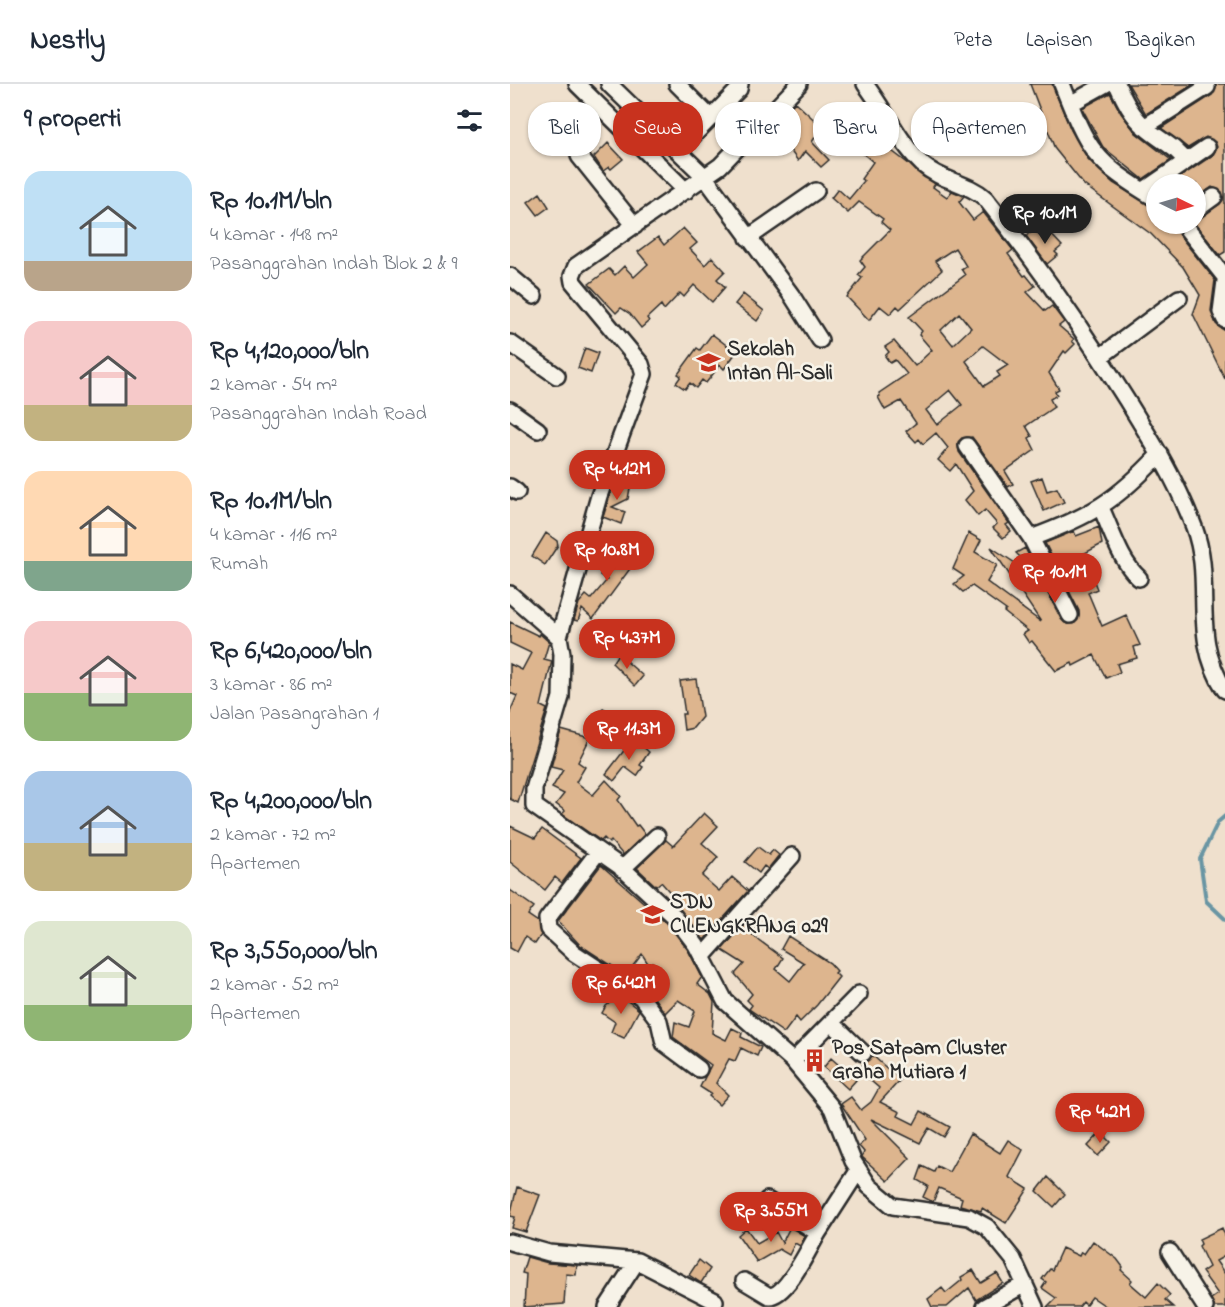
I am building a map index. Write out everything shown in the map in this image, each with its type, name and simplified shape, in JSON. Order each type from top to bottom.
[{"type":"street","points":[[577,84],[686,191]]},
{"type":"street","points":[[609,84],[628,102]]},
{"type":"street","points":[[677,84],[711,118]]},
{"type":"street","points":[[703,126],[739,89],[740,84]]},
{"type":"street","points":[[799,84],[740,147],[686,191],[576,266],[572,276],[573,282],[641,364],[644,374],[599,495],[559,637],[562,654],[561,698],[534,789],[532,804],[537,810],[622,869],[674,916],[702,957],[725,1000],[793,1061],[832,1108],[858,1171],[869,1186],[894,1206],[978,1221],[991,1230],[1004,1246],[1035,1307]]},
{"type":"street","points":[[865,84],[905,145],[923,165],[941,177],[985,198],[1100,357],[1160,454],[1196,533],[1202,559],[1204,638],[1211,662],[1225,690]]},
{"type":"street","points":[[1062,84],[1090,149],[1112,171],[1146,192]]},
{"type":"street","points":[[1070,104],[1107,84]]},
{"type":"street","points":[[1117,84],[1126,103],[1144,127],[1171,145],[1186,162]]},
{"type":"street","points":[[1144,127],[1207,87]]},
{"type":"street","points":[[1173,174],[1207,147]]},
{"type":"street","points":[[579,156],[635,226]]},
{"type":"street","points":[[683,156],[704,176],[792,296],[820,340]]},
{"type":"street","points":[[748,238],[816,191]]},
{"type":"street","points":[[1206,203],[1214,197]]},
{"type":"street","points":[[1192,234],[1223,267]]},
{"type":"street","points":[[510,276],[534,296]]},
{"type":"street","points":[[1225,281],[1221,312],[1225,320]]},
{"type":"street","points":[[1100,357],[1179,298]]},
{"type":"street","points":[[510,343],[558,376]]},
{"type":"street","points":[[510,410],[538,430]]},
{"type":"street","points":[[967,446],[1031,538],[1070,615]]},
{"type":"street","points":[[1031,538],[1076,522],[1101,508],[1141,474],[1160,454]]},
{"type":"street","points":[[1101,508],[1123,557],[1131,571],[1139,578]]},
{"type":"street","points":[[510,594],[559,637]]},
{"type":"street","points":[[622,869],[657,836]]},
{"type":"street","points":[[598,852],[547,919],[548,929],[574,953],[641,997],[657,1017],[664,1043],[699,1069]]},
{"type":"street","points":[[702,957],[792,856]]},
{"type":"street","points":[[793,1061],[859,994]]},
{"type":"street","points":[[832,1023],[863,1053]]},
{"type":"street","points":[[744,1281],[769,1296],[777,1294],[787,1284],[858,1171]]},
{"type":"street","points":[[767,1200],[818,1233]]},
{"type":"street","points":[[510,1242],[549,1253],[637,1261],[685,1288],[715,1300]]},
{"type":"street","points":[[1170,1252],[1205,1307]]},
{"type":"street","points":[[607,1307],[637,1261]]},
{"type":"street","points":[[984,1307],[1025,1284]]},
{"type":"building","points":[[1030,84],[1052,84],[1071,130],[1088,159],[1113,183],[1146,203],[1146,230],[1084,185],[1055,149],[1047,128],[1047,102],[1037,102]]},
{"type":"building","points":[[1128,84],[1194,84],[1146,114]]},
{"type":"building","points":[[1216,84],[1225,84],[1225,252],[1220,255],[1203,234],[1206,234],[1206,213],[1223,200],[1222,192],[1212,187],[1206,191],[1206,174],[1185,174],[1213,155],[1217,147],[1215,142],[1206,137],[1188,148],[1161,128],[1212,95]]},
{"type":"building","points":[[1110,93],[1136,133],[1171,160],[1150,174],[1146,174],[1143,179],[1103,147],[1082,108]]},
{"type":"building","points":[[801,108],[813,119],[813,156],[825,156],[829,160],[821,167],[805,151],[798,161],[794,156],[801,156]]},
{"type":"building","points":[[608,143],[613,148],[613,156],[620,156],[623,159],[611,169],[609,167],[603,171],[594,157],[601,156],[601,150]]},
{"type":"building","points":[[866,156],[898,156],[935,184],[933,187],[947,197],[952,191],[964,196],[959,202],[973,220],[983,212],[1013,250],[1008,254],[1024,276],[1026,275],[1035,286],[1027,292],[1045,311],[1052,306],[1064,322],[1059,326],[1074,339],[1072,341],[1075,344],[1066,353],[1064,351],[1049,373],[1059,389],[1055,391],[1057,395],[1050,399],[1054,407],[1026,426],[1032,436],[1029,438],[1035,450],[1005,471],[1013,484],[1008,487],[972,437],[962,438],[958,442],[959,452],[1009,523],[1006,525],[1011,531],[1003,538],[993,528],[997,524],[985,510],[978,516],[965,500],[973,491],[956,464],[950,471],[938,460],[948,448],[936,433],[923,444],[919,439],[916,442],[906,431],[916,423],[901,401],[885,410],[878,397],[879,393],[907,374],[895,360],[890,363],[885,356],[889,352],[885,347],[894,341],[915,366],[932,350],[919,335],[922,331],[909,317],[965,275],[961,269],[966,266],[955,248],[935,261],[942,270],[900,309],[897,306],[890,314],[880,306],[869,320],[847,297],[862,278],[858,275],[865,267],[860,260],[890,230],[881,222],[883,219],[859,202],[848,213],[831,198],[838,189],[849,199],[864,181],[861,179],[873,162]],"holes":[[[959,313],[971,328],[953,345],[941,330]],[[983,346],[1008,365],[997,372],[1000,376],[984,386],[966,361]],[[950,390],[962,405],[937,425],[926,410]]]},
{"type":"building","points":[[540,193],[549,207],[538,215],[528,202]]},
{"type":"building","points":[[683,228],[697,243],[690,249],[705,265],[712,257],[725,271],[717,279],[725,287],[712,302],[694,285],[684,297],[680,293],[664,310],[661,305],[647,318],[649,321],[641,328],[630,314],[621,308],[616,313],[589,284],[609,269],[615,275],[624,266],[634,277],[648,264],[638,252],[658,237],[664,245]]},
{"type":"building","points":[[1033,230],[1043,237],[1049,232],[1062,246],[1055,252],[1058,255],[1047,264],[1026,236]]},
{"type":"building","points":[[1151,234],[1178,234],[1215,280],[1211,311],[1216,324],[1225,331],[1225,379],[1193,314],[1200,295],[1183,267]]},
{"type":"building","points":[[743,294],[764,311],[757,321],[735,304]]},
{"type":"building","name":"Sekolah Intan Al-Sali","points":[[712,334],[735,354],[724,369],[720,365],[706,383],[702,380],[696,388],[690,383],[685,389],[676,383],[681,376],[678,374],[697,348],[700,350]]},
{"type":"building","points":[[585,348],[598,353],[591,373],[578,368]]},
{"type":"building","points":[[1042,477],[1047,491],[1057,488],[1064,502],[1044,511],[1031,481]]},
{"type":"building","points":[[615,480],[631,483],[628,499],[612,507],[625,512],[621,524],[603,517]]},
{"type":"building","points":[[1099,527],[1102,544],[1083,554],[1097,589],[1088,593],[1102,626],[1126,615],[1140,645],[1134,647],[1137,658],[1117,664],[1120,672],[1106,678],[1094,655],[1073,666],[1072,663],[1056,671],[1032,641],[1029,643],[1023,634],[1028,631],[1004,612],[1006,610],[972,586],[963,592],[954,584],[964,576],[953,569],[969,533],[981,540],[975,552],[997,565],[987,582],[1041,622],[991,547],[1030,573],[1033,570],[1016,553],[1025,548],[1061,619],[1065,623],[1074,624],[1078,620],[1079,611],[1045,543],[1074,531],[1076,536]]},
{"type":"building","points":[[546,533],[557,541],[558,545],[545,565],[532,556]]},
{"type":"building","points":[[615,546],[635,562],[593,619],[582,609],[578,621],[574,620],[579,603],[586,595],[591,599],[607,580],[600,575],[603,570],[600,567]]},
{"type":"building","points":[[510,622],[539,636],[540,634],[549,642],[544,659],[552,661],[541,706],[547,709],[518,803],[510,799],[510,712],[517,696],[510,693],[510,664],[522,670],[531,653],[510,643]]},
{"type":"building","points":[[618,654],[643,676],[635,686],[612,663]]},
{"type":"building","points":[[696,679],[702,717],[693,728],[684,730],[682,714],[685,714],[680,681]]},
{"type":"building","points":[[603,708],[620,718],[614,731],[596,720]]},
{"type":"building","points":[[561,730],[590,738],[578,762],[585,767],[576,782],[593,795],[606,780],[621,796],[618,800],[636,826],[638,825],[645,834],[623,855],[611,841],[609,843],[604,838],[601,841],[562,814],[565,811],[556,804],[564,794],[552,788],[563,770],[551,767]]},
{"type":"building","points":[[639,743],[649,752],[640,765],[643,767],[637,776],[625,767],[614,781],[606,774],[629,744],[634,748]]},
{"type":"building","points":[[704,813],[718,826],[702,843],[718,857],[702,876],[719,891],[732,877],[748,891],[704,940],[673,902],[675,898],[661,882],[656,886],[637,868],[666,840],[673,846]]},
{"type":"building","points":[[510,826],[535,838],[542,829],[581,858],[562,883],[555,877],[545,890],[510,862]]},
{"type":"building","points":[[758,847],[769,855],[773,850],[779,855],[768,869],[764,866],[759,873],[745,862]]},
{"type":"building","points":[[601,865],[667,923],[688,950],[702,977],[697,984],[710,994],[714,1002],[712,1033],[726,1040],[732,1028],[742,1033],[741,1037],[761,1047],[757,1056],[741,1048],[735,1061],[729,1059],[716,1083],[728,1095],[719,1105],[709,1096],[711,1094],[700,1087],[711,1065],[673,1037],[675,1022],[689,1027],[695,1011],[678,1000],[665,1013],[649,991],[662,974],[652,962],[649,965],[642,954],[626,975],[580,945],[558,921]]},
{"type":"building","points":[[510,890],[534,907],[528,915],[538,922],[541,935],[535,944],[525,937],[517,952],[510,948]]},
{"type":"building","points":[[747,921],[757,928],[752,935],[783,958],[776,969],[790,981],[804,963],[781,949],[788,936],[830,963],[839,977],[817,1005],[800,1022],[796,1017],[784,1033],[749,1009],[752,1005],[747,1000],[752,994],[735,974],[744,964],[722,950],[720,952]]},
{"type":"building","points":[[620,995],[639,1010],[624,1038],[611,1032],[615,1022],[602,1013],[606,1006]]},
{"type":"building","points":[[872,1055],[900,1080],[880,1102],[900,1112],[898,1116],[914,1124],[921,1111],[950,1127],[944,1137],[929,1128],[920,1143],[871,1119],[910,1158],[888,1181],[862,1157],[864,1152],[859,1146],[865,1140],[841,1104],[851,1097],[861,1110],[871,1102],[879,1088],[858,1070]]},
{"type":"building","points":[[831,1058],[856,1080],[848,1089],[824,1067]]},
{"type":"building","points":[[1101,1132],[1111,1142],[1098,1156],[1088,1146]]},
{"type":"building","points":[[970,1134],[1000,1153],[1008,1140],[1023,1150],[1009,1177],[1028,1189],[1006,1223],[982,1208],[981,1211],[960,1205],[962,1198],[939,1188],[933,1202],[923,1197],[928,1186],[917,1180],[922,1166],[934,1172],[937,1166],[949,1172]]},
{"type":"building","points":[[1048,1177],[1065,1194],[1054,1207],[1037,1191]]},
{"type":"building","points":[[517,1187],[540,1195],[526,1232],[512,1228],[515,1217],[510,1216]]},
{"type":"building","points":[[790,1227],[805,1236],[800,1246],[795,1243],[789,1255],[779,1249],[757,1262],[738,1235],[746,1228],[757,1243],[776,1232],[782,1243]]},
{"type":"building","points":[[1222,1228],[1225,1235],[1225,1256],[1216,1261],[1225,1274],[1225,1307],[1215,1307],[1211,1299],[1218,1294],[1202,1272],[1209,1267],[1199,1246],[1201,1244],[1199,1239]]},
{"type":"building","points":[[1093,1241],[1117,1259],[1123,1267],[1121,1270],[1132,1280],[1130,1283],[1146,1297],[1158,1283],[1170,1295],[1165,1300],[1173,1307],[1107,1307],[1092,1297],[1086,1305],[1083,1302],[1079,1307],[1047,1307],[1056,1298],[1042,1288],[1046,1282],[1042,1279],[1050,1269],[1052,1270],[1062,1248],[1079,1256],[1081,1252],[1084,1254]]},
{"type":"building","points":[[527,1257],[548,1263],[577,1265],[576,1275],[566,1274],[564,1304],[524,1307],[526,1274],[522,1273]]},
{"type":"building","points":[[699,1260],[710,1269],[701,1283],[689,1275]]},
{"type":"building","points":[[973,1270],[981,1283],[997,1273],[1003,1283],[976,1300],[969,1288],[947,1307],[932,1307],[928,1299],[942,1288],[946,1293],[962,1280],[961,1277]]},
{"type":"waterway","points":[[1225,816],[1218,822],[1200,859],[1206,901],[1225,919]]},
{"type":"place","name":"Sekolah Intan Al-Sali","points":[[709,362]]},
{"type":"place","name":"SDN CILENGKRANG 029","points":[[652,915]]},
{"type":"place","name":"Pos Satpam Cluster Graha Mutiara 1","points":[[814,1061]]}]
